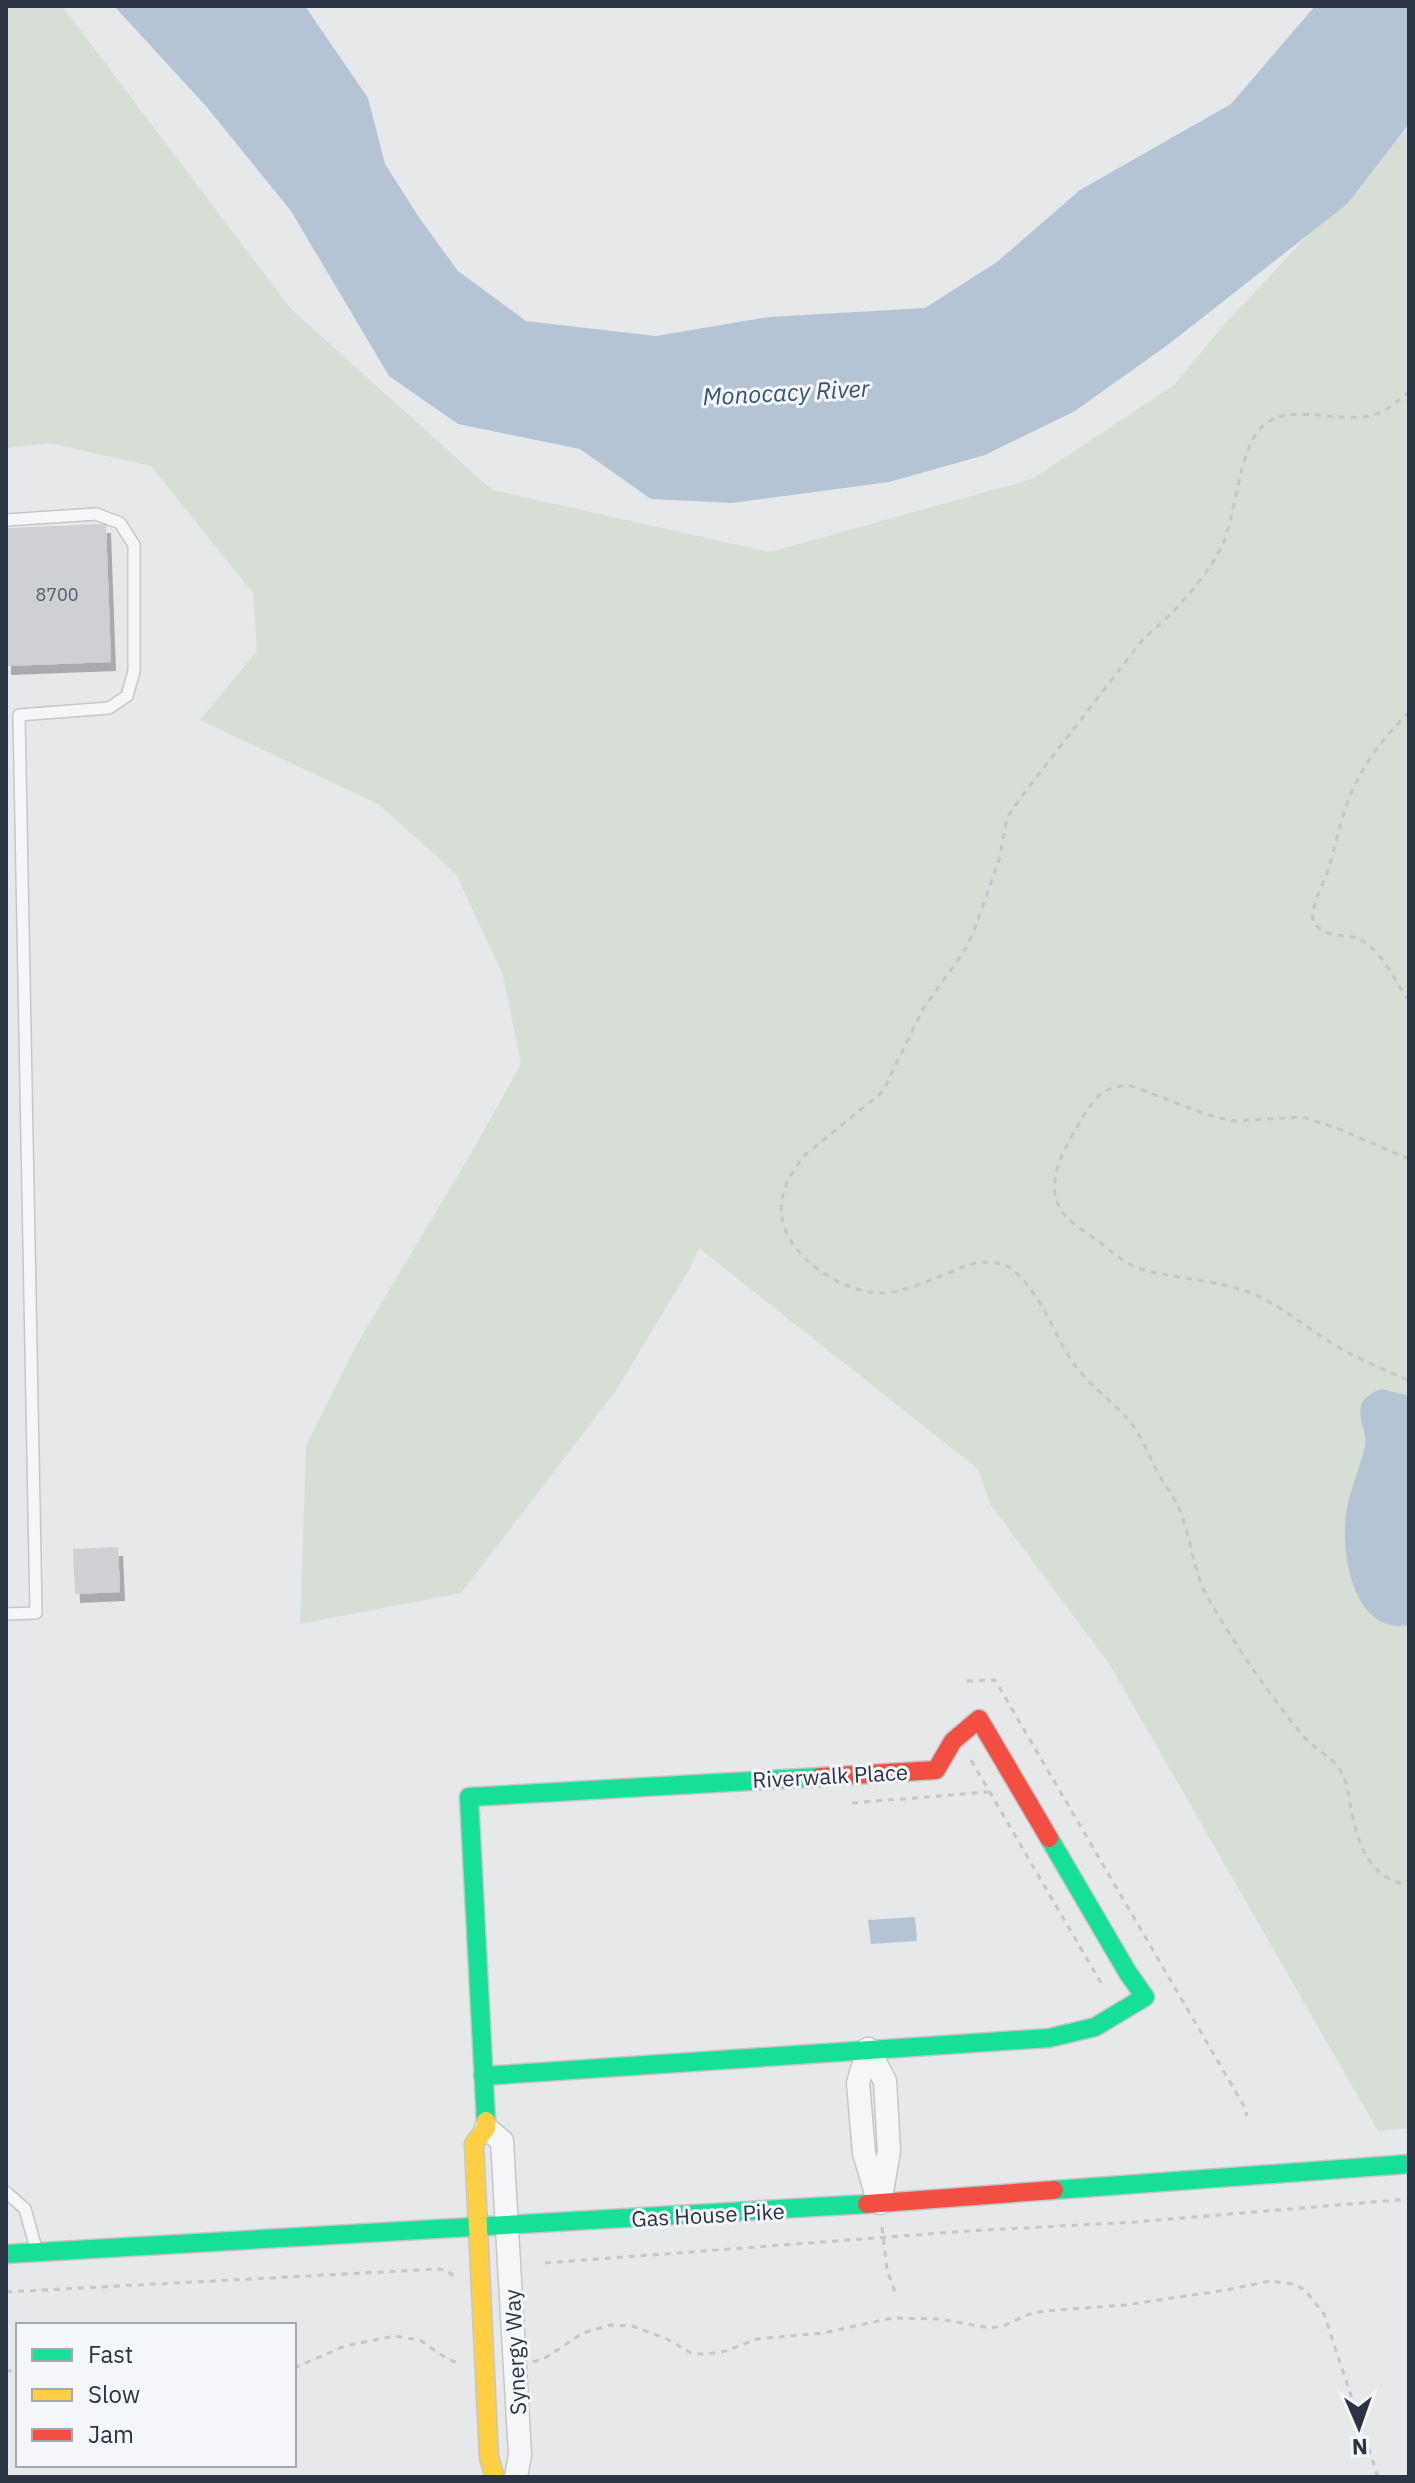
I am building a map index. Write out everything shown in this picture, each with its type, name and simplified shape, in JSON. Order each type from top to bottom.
[{"type":"street","name":"Riverwalk Place","points":[[479,2228],[474,2144],[486,2128],[483,2076],[469,1797],[936,1770],[953,1741],[979,1719],[1145,1997],[1095,2027],[1049,2038],[483,2076]]},
{"type":"street","points":[[868,2049],[858,2083],[864,2153],[880,2203]]},
{"type":"street","name":"Riverwalk Place","points":[[486,2128],[502,2141],[508,2227]]},
{"type":"street","name":"Gas House Pike","points":[[6,2254],[508,2227],[1409,2164]]},
{"type":"street","name":"Synergy Way","points":[[508,2227],[520,2455],[516,2477]]},
{"type":"street","name":"Synergy Way","points":[[479,2228],[489,2458],[495,2477]]},
{"type":"lane","points":[[6,520],[96,514],[120,523],[134,545],[134,671],[127,696],[109,708],[19,715],[36,1613],[6,1614]]},
{"type":"lane","points":[[6,2192],[25,2209],[37,2252]]},
{"type":"path","points":[[1409,391],[1385,410],[1371,415],[1352,418],[1279,416],[1263,426],[1246,459],[1221,549],[1177,607],[1144,638],[1021,797],[1007,818],[999,860],[973,933],[965,950],[923,1009],[886,1085],[881,1093],[805,1155],[788,1179],[782,1205],[782,1219],[802,1255],[845,1287],[886,1293],[979,1262],[995,1262],[1010,1267],[1025,1281],[1073,1364],[1129,1420],[1142,1439],[1159,1476],[1178,1505],[1207,1596],[1274,1700],[1309,1743],[1340,1769],[1354,1831],[1364,1854],[1373,1867],[1389,1880],[1409,1885]]},
{"type":"path","points":[[1409,712],[1375,751],[1358,777],[1312,910],[1313,923],[1324,933],[1355,937],[1368,944],[1409,1001]]},
{"type":"path","points":[[1409,1159],[1337,1128],[1302,1117],[1233,1121],[1123,1085],[1102,1091],[1094,1099],[1065,1148],[1055,1180],[1058,1205],[1065,1214],[1131,1266],[1255,1295],[1334,1345],[1409,1381]]},
{"type":"path","points":[[967,1681],[995,1680],[1244,2106],[1247,2116]]},
{"type":"path","points":[[965,1750],[1104,1988]]},
{"type":"path","points":[[852,1803],[989,1791]]},
{"type":"path","points":[[545,2263],[1136,2222],[1409,2199]]},
{"type":"path","points":[[880,2203],[887,2270],[896,2295]]},
{"type":"path","points":[[6,2292],[438,2269],[446,2270],[462,2285]]},
{"type":"path","points":[[530,2363],[545,2358],[583,2333],[610,2325],[648,2330],[693,2354],[717,2353],[757,2339],[823,2333],[892,2318],[940,2319],[990,2328],[1044,2311],[1125,2305],[1283,2281],[1305,2290],[1324,2314],[1378,2477]]},
{"type":"path","points":[[296,2367],[345,2346],[394,2336],[420,2340],[455,2363],[469,2364]]},
{"type":"shaded area","points":[[6,6],[62,6],[291,309],[492,490],[770,552],[1032,479],[1174,385],[1223,326],[1409,127],[1409,2128],[1378,2131],[1110,1665],[990,1504],[978,1469],[699,1248],[615,1392],[461,1593],[300,1624],[306,1446],[357,1344],[521,1064],[503,975],[456,874],[378,804],[200,720],[257,651],[253,593],[151,466],[50,443],[6,448]]},
{"type":"water","name":"Monocacy River","points":[[114,6],[305,6],[368,98],[385,164],[458,271],[526,321],[656,336],[769,317],[925,308],[997,262],[1080,190],[1231,104],[1315,6],[1409,6],[1409,124],[1347,204],[1169,344],[1075,411],[985,455],[889,482],[732,503],[651,499],[580,449],[458,424],[389,376],[291,211],[205,105]]},
{"type":"water","points":[[1382,1389],[1409,1396],[1409,1625],[1391,1625],[1377,1619],[1365,1608],[1351,1577],[1347,1559],[1346,1515],[1365,1441],[1362,1403],[1373,1392]]},
{"type":"water","points":[[915,1917],[917,1941],[871,1944],[868,1920]]},
{"type":"building","points":[[106,524],[111,662],[6,666],[6,528]]},
{"type":"building","points":[[118,1547],[120,1592],[75,1594],[73,1549]]},
{"type":"traffic: fast","points":[[486,2121],[469,1797],[820,1777]]},
{"type":"traffic: fast","points":[[483,2076],[1049,2038],[1095,2027],[1145,1997],[1049,1838]]},
{"type":"traffic: fast","points":[[1054,2190],[1409,2164]]},
{"type":"traffic: fast","points":[[6,2254],[867,2204]]},
{"type":"traffic: slow","points":[[486,2121],[486,2128],[474,2144],[489,2458],[495,2477]]},
{"type":"traffic: jam","points":[[820,1777],[936,1770],[953,1741],[979,1719],[1049,1838]]},
{"type":"traffic: jam","points":[[867,2204],[1054,2190]]}]
